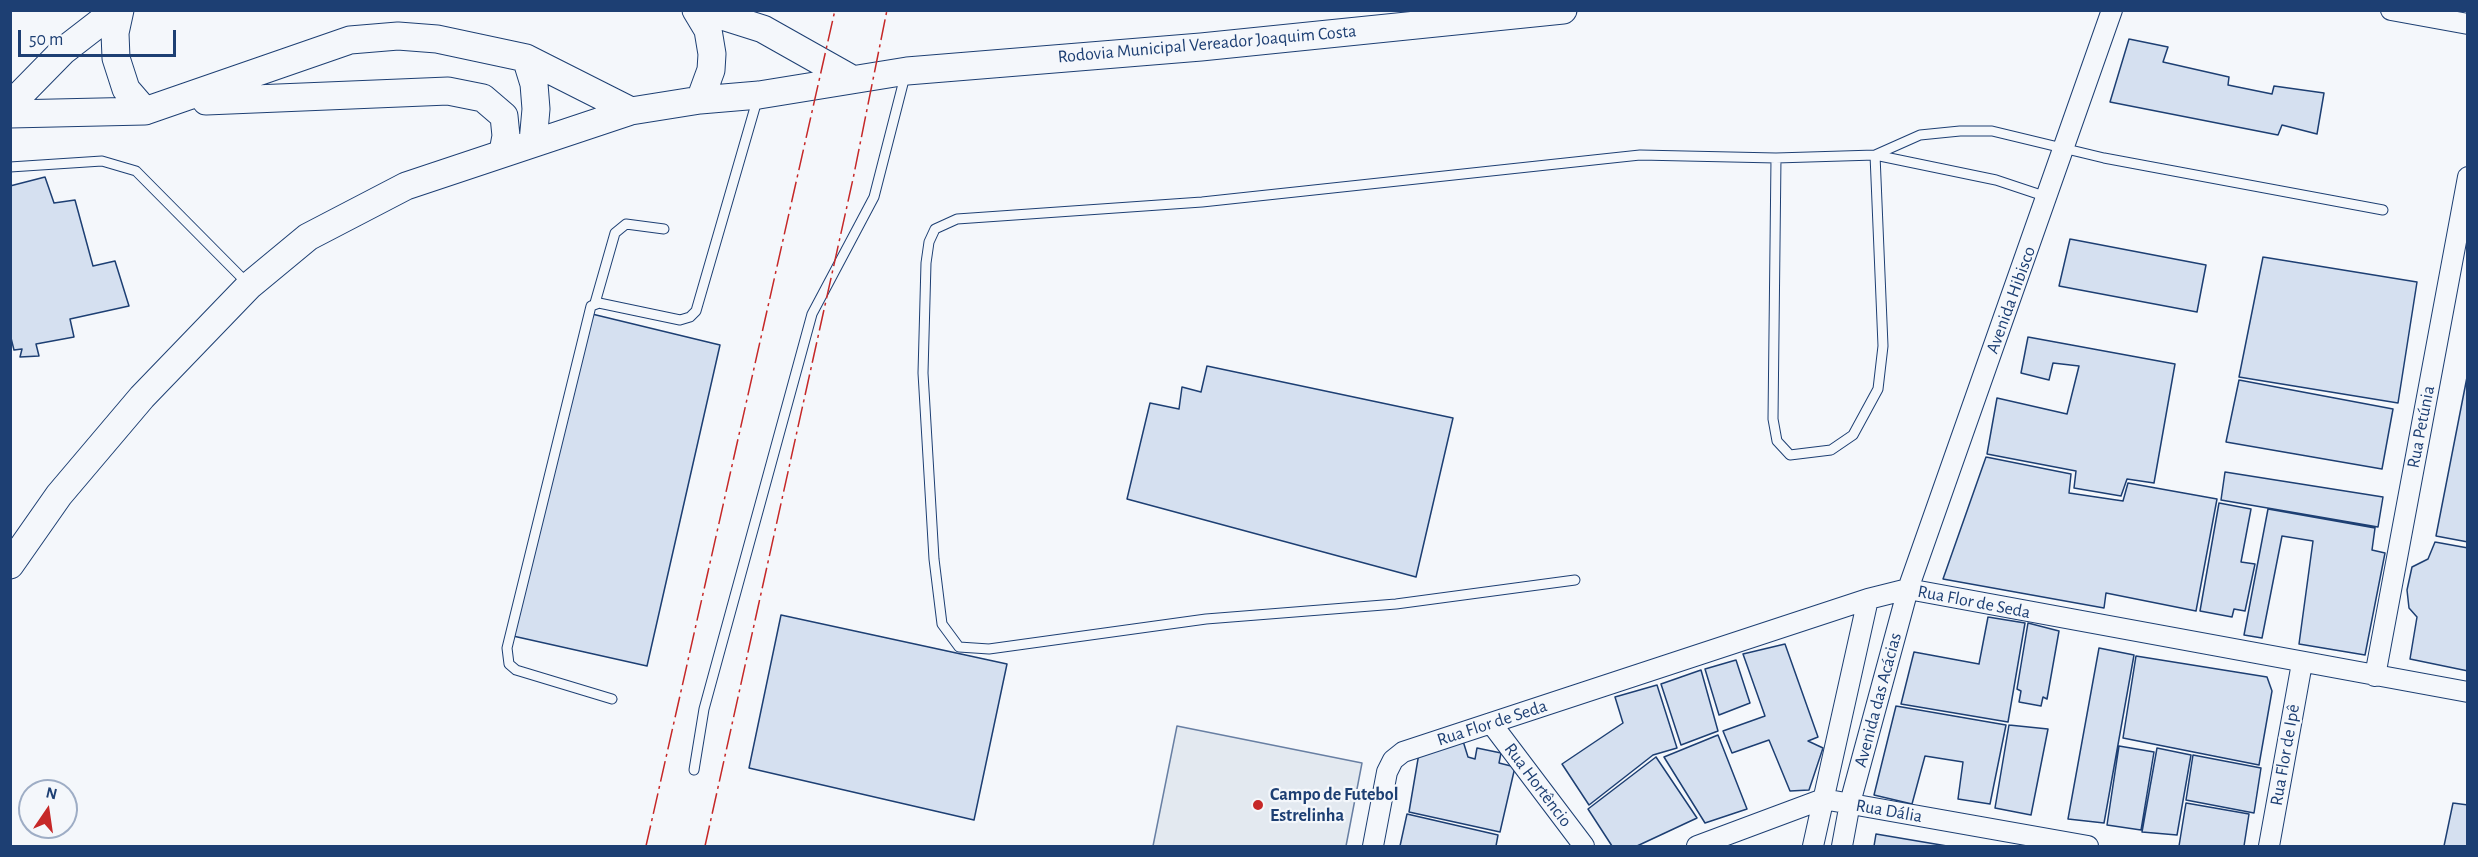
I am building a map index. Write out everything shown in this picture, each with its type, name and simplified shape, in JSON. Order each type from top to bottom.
[{"type":"main road","points":[[10,105],[63,51],[118,10]]},
{"type":"main road","points":[[118,10],[115,33],[116,58],[126,89],[146,111]]},
{"type":"main road","points":[[696,10],[708,30],[712,54],[711,70],[700,100]]},
{"type":"main road","points":[[704,10],[763,29],[850,78]]},
{"type":"main road","name":"Rodovia Municipal Vereador Joaquim Costa","points":[[631,111],[700,100],[759,95],[850,78],[907,71],[1201,46],[1563,10]]},
{"type":"main road","points":[[10,114],[146,111],[350,40],[376,36],[437,39],[526,58],[631,111]]},
{"type":"main road","points":[[526,58],[534,84],[536,109],[533,142]]},
{"type":"main road","points":[[172,102],[448,91],[483,98],[504,116],[507,136],[503,152]]},
{"type":"main road","points":[[10,565],[60,495],[142,397],[250,285],[308,237],[406,186],[631,111]]},
{"type":"street","name":"Avenida Hibisco","points":[[1908,590],[2112,10]]},
{"type":"street","points":[[2391,10],[2468,24]]},
{"type":"street","name":"Rua Petúnia","points":[[2375,676],[2468,177]]},
{"type":"street","name":"Rua Flor de Seda","points":[[1373,846],[1387,772],[1393,760],[1403,752],[1868,599],[1908,590],[2468,692]]},
{"type":"street","name":"Avenida das Acácias","points":[[1842,846],[1850,803],[1908,590]]},
{"type":"street","name":"Avenida das Acácias","points":[[1813,846],[1868,599]]},
{"type":"street","name":"Rua Flor de Ipê","points":[[2269,846],[2302,663]]},
{"type":"street","name":"Rua Hortêncio","points":[[1491,723],[1584,846]]},
{"type":"street","name":"Rua Dália","points":[[1697,846],[1823,799],[2088,846]]},
{"type":"lane","points":[[693,770],[704,709],[812,314],[874,197],[907,71]]},
{"type":"lane","points":[[595,303],[680,320],[690,317],[696,311],[759,95]]},
{"type":"lane","points":[[1875,156],[1920,135],[1992,130],[2064,149],[2383,210]]},
{"type":"lane","points":[[1575,580],[1396,604],[1206,619],[989,649],[959,647],[942,624],[931,512],[923,373],[926,263],[929,242],[935,229],[957,219],[1202,202],[1576,160],[1640,155],[1776,158],[1875,156],[1996,180],[2047,197]]},
{"type":"lane","points":[[1776,158],[1773,419],[1777,441],[1790,454],[1831,450],[1853,435],[1878,389],[1883,346],[1875,156]]},
{"type":"lane","points":[[10,167],[102,161],[136,171],[250,285]]},
{"type":"lane","points":[[612,699],[516,670],[509,664],[507,648],[591,306],[595,303],[615,233],[626,224],[664,229]]},
{"type":"shaded area","name":"Campo de Futebol Estrelinha","points":[[1177,726],[1362,763],[1346,846],[1153,846]]},
{"type":"building","points":[[2129,39],[2168,47],[2163,62],[2229,77],[2228,85],[2272,94],[2274,86],[2324,93],[2317,134],[2282,125],[2278,135],[2110,102]]},
{"type":"building","points":[[45,177],[54,203],[75,200],[93,266],[115,261],[129,306],[70,319],[74,337],[36,344],[39,356],[20,357],[22,349],[14,350],[10,334],[10,186]]},
{"type":"building","points":[[2070,239],[2206,265],[2197,312],[2059,286]]},
{"type":"building","points":[[2263,257],[2417,282],[2398,403],[2239,377]]},
{"type":"building","points":[[592,314],[720,345],[647,666],[513,636]]},
{"type":"building","points":[[2028,337],[2175,364],[2154,483],[2127,479],[2121,496],[2074,488],[2076,471],[1987,454],[1997,398],[2067,414],[2079,366],[2053,363],[2049,380],[2021,373]]},
{"type":"building","points":[[1207,366],[1453,418],[1416,577],[1127,499],[1150,403],[1179,409],[1182,387],[1201,392]]},
{"type":"building","points":[[2468,372],[2468,542],[2436,536]]},
{"type":"building","points":[[2239,380],[2393,409],[2382,469],[2226,442]]},
{"type":"building","points":[[1986,457],[2071,474],[2069,493],[2123,501],[2128,483],[2217,499],[2196,611],[2106,593],[2104,608],[1943,579]]},
{"type":"building","points":[[2225,472],[2383,497],[2378,527],[2221,500]]},
{"type":"building","points":[[2219,503],[2251,509],[2241,562],[2255,564],[2245,611],[2234,609],[2232,617],[2200,611]]},
{"type":"building","points":[[2268,509],[2375,528],[2372,550],[2385,553],[2365,655],[2299,644],[2313,541],[2282,536],[2262,638],[2244,635]]},
{"type":"building","points":[[2435,542],[2468,548],[2468,671],[2410,659],[2417,617],[2409,608],[2407,590],[2412,567],[2428,559]]},
{"type":"building","points":[[781,615],[1007,664],[974,820],[749,768]]},
{"type":"building","points":[[1988,617],[2025,623],[2008,722],[1901,704],[1914,652],[1979,664]]},
{"type":"building","points":[[2028,623],[2059,631],[2047,699],[2043,697],[2041,706],[2019,702],[2021,691],[2017,689]]},
{"type":"building","points":[[1785,644],[1818,737],[1808,741],[1823,748],[1809,790],[1790,791],[1769,740],[1732,753],[1723,731],[1765,716],[1743,654]]},
{"type":"building","points":[[2099,648],[2134,655],[2104,823],[2068,819]]},
{"type":"building","points":[[2136,656],[2267,677],[2272,691],[2259,765],[2123,738]]},
{"type":"building","points":[[1736,660],[1750,703],[1719,715],[1705,669]]},
{"type":"building","points":[[1701,670],[1718,731],[1681,745],[1661,684]]},
{"type":"building","points":[[1657,685],[1677,748],[1653,755],[1589,805],[1562,764],[1623,723],[1615,697]]},
{"type":"building","points":[[1896,706],[2006,725],[1990,804],[1958,799],[1963,762],[1925,756],[1912,804],[1874,795]]},
{"type":"building","points":[[2009,725],[2048,729],[2031,815],[1995,808]]},
{"type":"building","points":[[1718,735],[1747,809],[1705,823],[1664,757]]},
{"type":"building","points":[[1463,741],[1468,757],[1475,759],[1477,748],[1501,753],[1499,763],[1515,767],[1500,832],[1409,812],[1419,753]]},
{"type":"building","points":[[2119,746],[2154,752],[2141,830],[2107,825]]},
{"type":"building","points":[[2157,748],[2191,755],[2177,835],[2142,832]]},
{"type":"building","points":[[2193,755],[2261,768],[2254,813],[2186,800]]},
{"type":"building","points":[[1656,757],[1697,818],[1637,846],[1612,846],[1588,809]]},
{"type":"building","points":[[2186,803],[2249,814],[2244,846],[2179,846]]},
{"type":"building","points":[[2453,803],[2468,805],[2468,846],[2444,846]]},
{"type":"building","points":[[1407,814],[1498,835],[1496,846],[1400,846]]},
{"type":"building","points":[[1876,834],[1947,846],[1874,846]]},
{"type":"power","points":[[646,846],[835,10]]},
{"type":"power","points":[[705,846],[853,179],[887,10]]},
{"type":"place","name":"Campo de Futebol Estrelinha","points":[[1258,805]]}]
